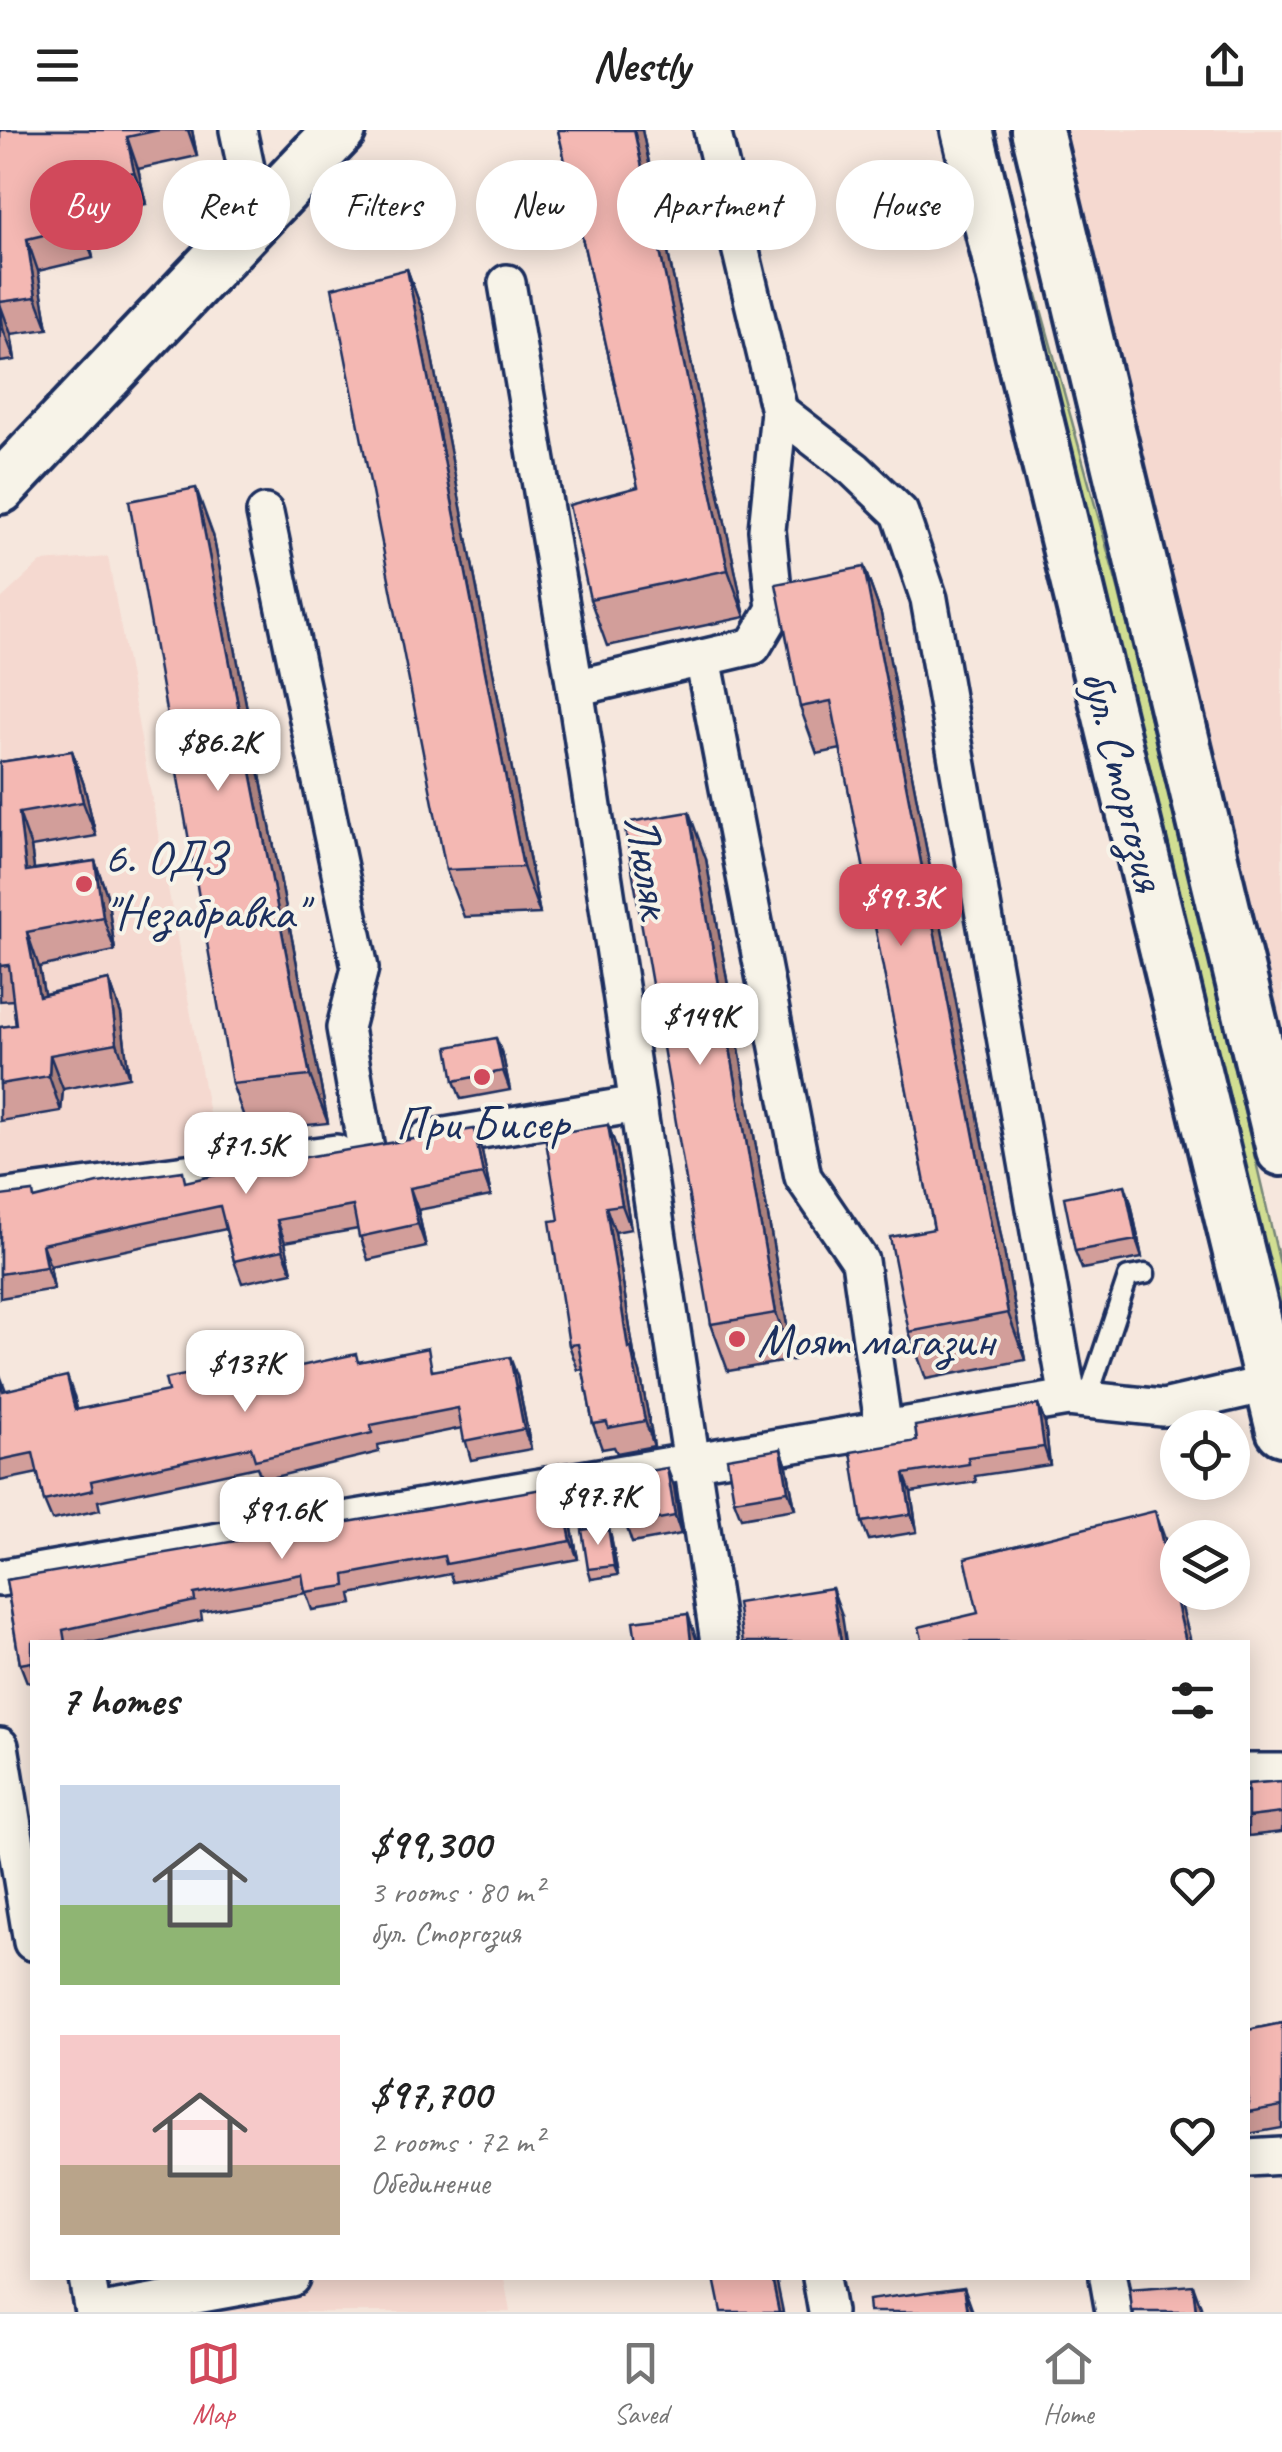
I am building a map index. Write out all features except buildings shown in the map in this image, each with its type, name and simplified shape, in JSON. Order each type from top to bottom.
[{"type":"main road","points":[[290,184],[340,130]]},
{"type":"main road","name":"бул. Сторгозия","points":[[967,130],[1277,1406]]},
{"type":"main road","name":"бул. Сторгозия","points":[[1037,130],[1282,1150]]},
{"type":"main road","points":[[0,488],[228,250]]},
{"type":"street","points":[[238,130],[244,160]]},
{"type":"street","points":[[575,688],[753,646],[774,610],[767,530],[779,411],[712,130]]},
{"type":"street","name":"Люляк","points":[[507,283],[575,688],[719,1640]]},
{"type":"street","points":[[779,411],[854,469],[900,513],[929,599],[1078,1398]]},
{"type":"street","points":[[264,513],[360,968],[344,1028],[366,1149]]},
{"type":"street","points":[[703,658],[803,1177],[860,1261],[884,1431]]},
{"type":"street","points":[[0,1198],[366,1149],[638,1104]]},
{"type":"street","points":[[0,1578],[1078,1398],[1164,1408],[1277,1406]]},
{"type":"street","points":[[0,1746],[30,1918]]},
{"type":"street","points":[[1250,1772],[1282,1772]]},
{"type":"street","points":[[1250,2158],[1282,2156]]},
{"type":"street","points":[[88,2280],[93,2312]]},
{"type":"street","points":[[102,2312],[279,2280]]},
{"type":"street","points":[[821,2280],[827,2312]]},
{"type":"street","points":[[1108,2280],[1114,2312]]},
{"type":"lane","points":[[1078,1398],[1128,1278],[1145,1274]]},
{"type":"shaded area","points":[[1064,130],[1282,130],[1282,1055]]},
{"type":"shaded area","name":"6. ОДЗ \"Незабравка\"","points":[[108,557],[219,1169],[0,1198],[0,600],[41,562]]},
{"type":"shaded area","points":[[280,2280],[504,2280],[510,2312],[102,2312]]},
{"type":"green space","points":[[986,130],[1015,215],[1119,592],[1199,919],[1282,1273],[1282,1344]]},
{"type":"place","name":"6. ОДЗ \"Незабравка\"","points":[[84,884]]},
{"type":"place","name":"При Бисер","points":[[482,1077]]},
{"type":"place","name":"Моят магазин","points":[[737,1339]]}]
